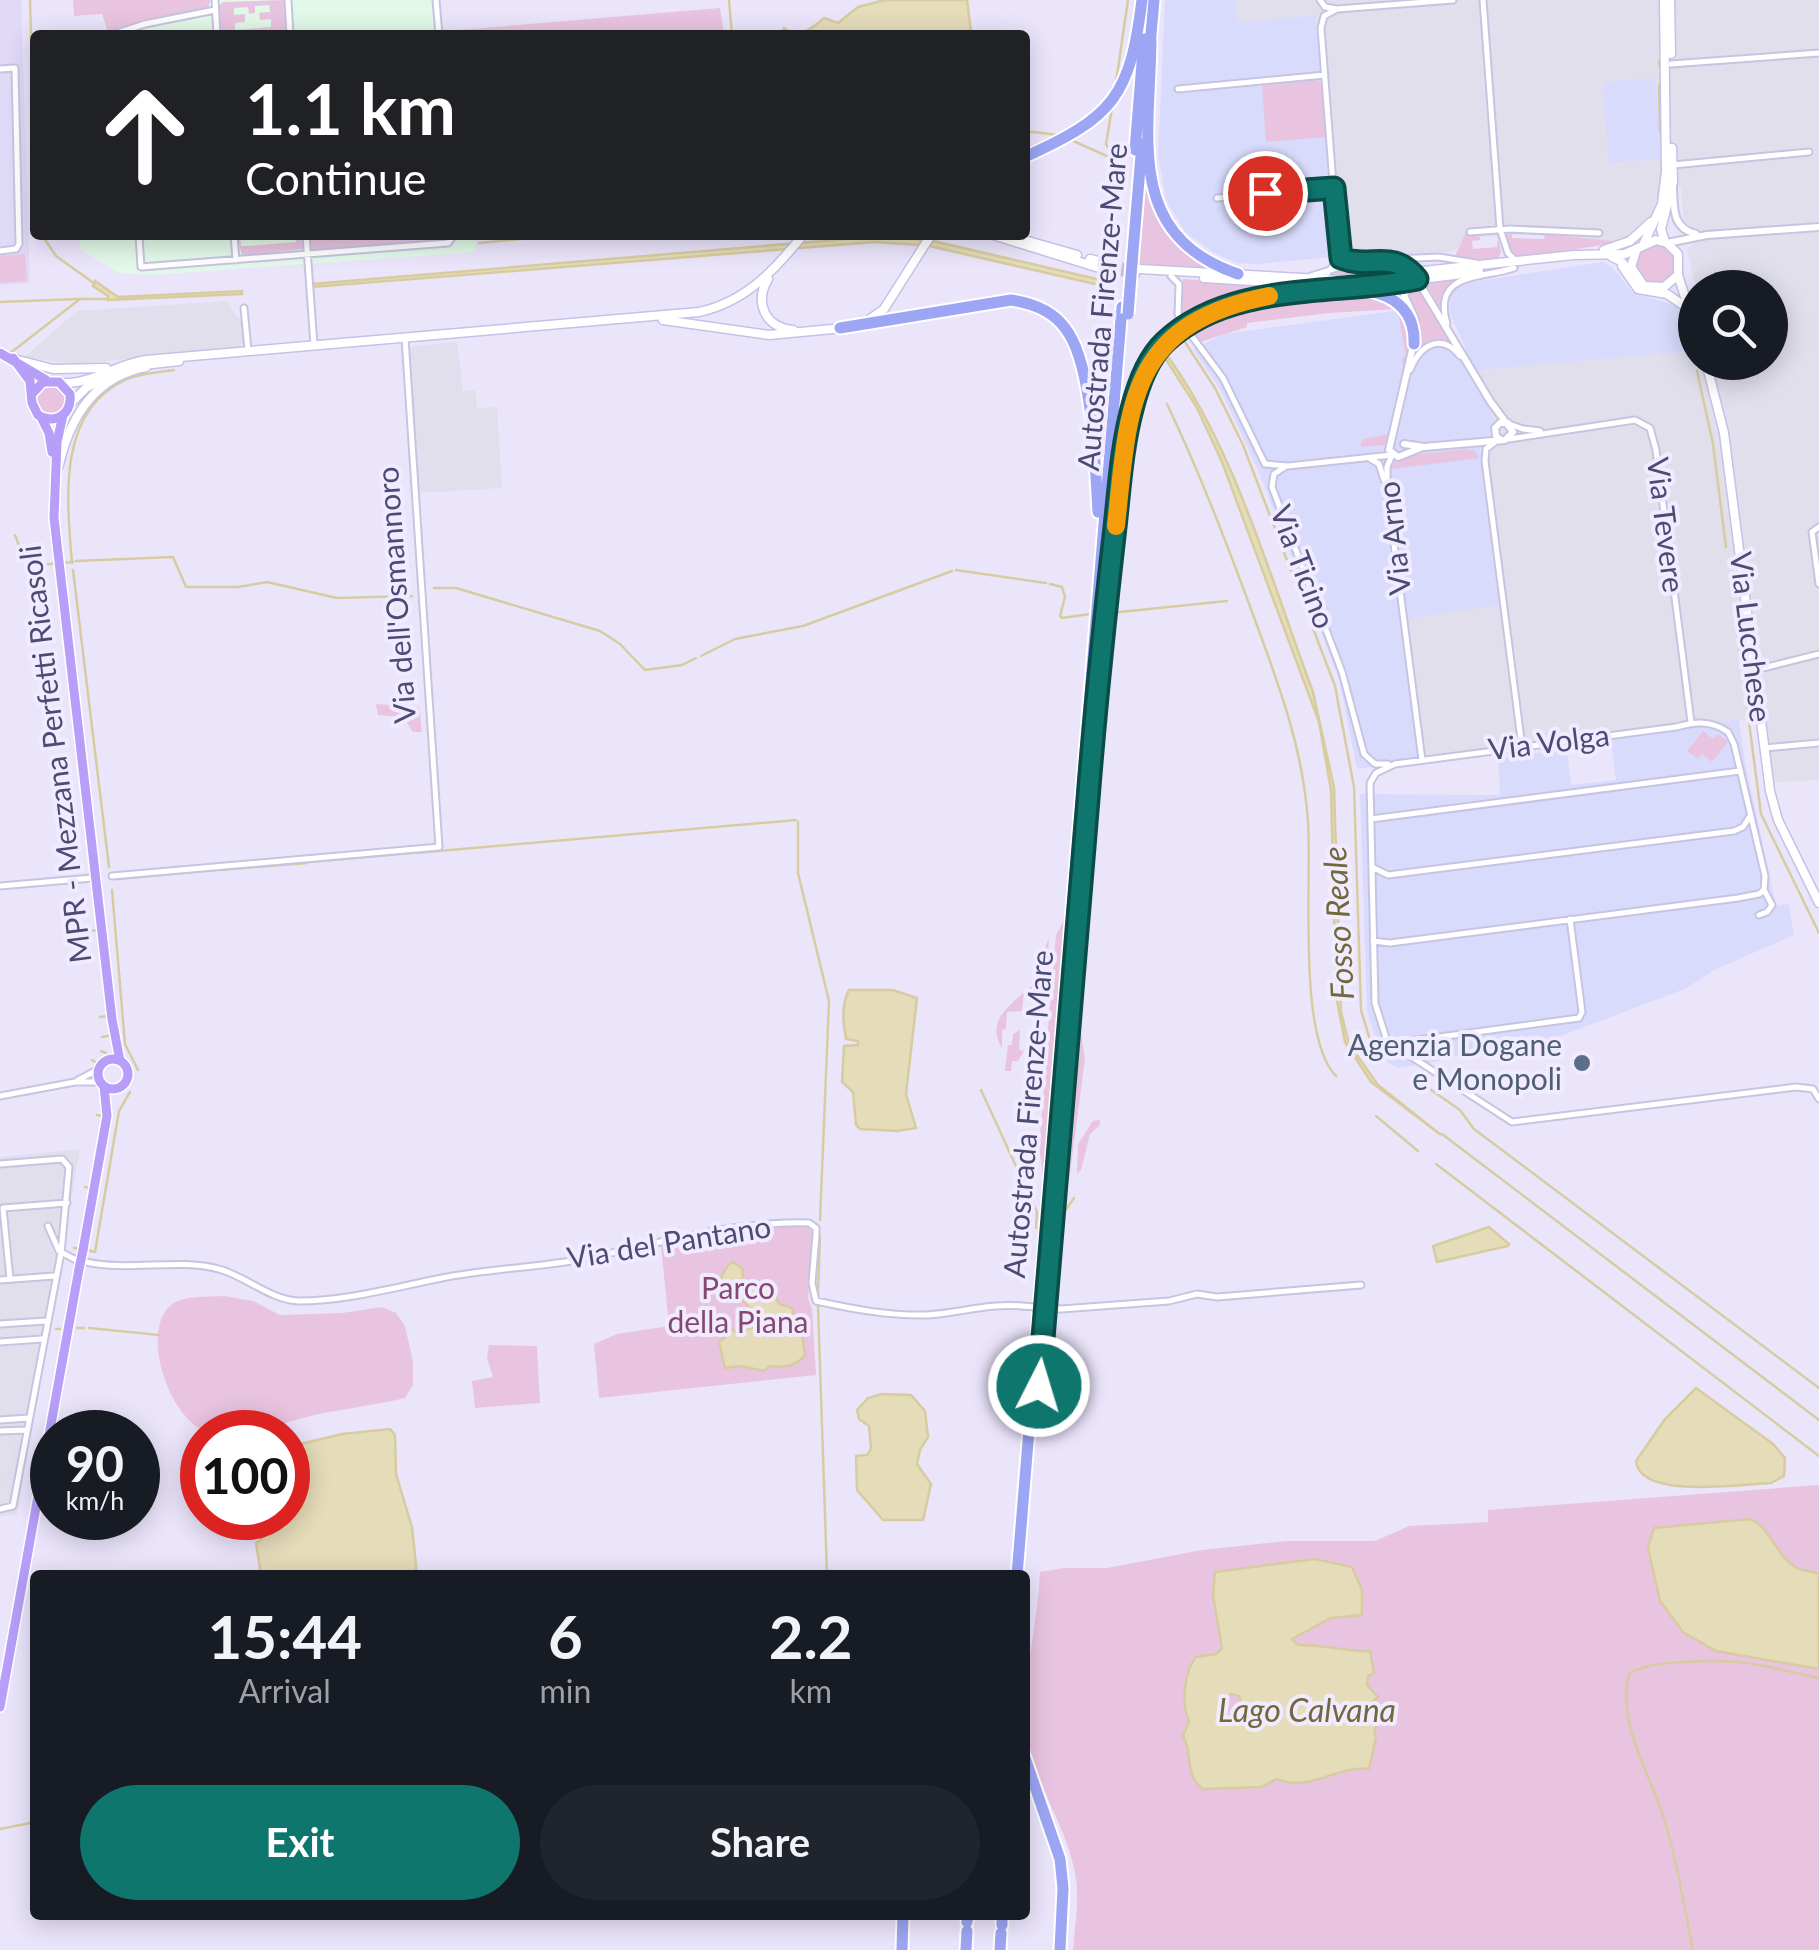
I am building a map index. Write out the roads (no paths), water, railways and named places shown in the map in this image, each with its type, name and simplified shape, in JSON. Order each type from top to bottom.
[{"type":"highway","name":"Autostrada Firenze-Mare","points":[[1020,1570],[1125,311],[1134,267],[1150,40],[1148,0]]},
{"type":"highway","name":"Autostrada Firenze-Mare","points":[[1134,267],[1148,0]]},
{"type":"highway","points":[[1030,155],[1074,134],[1109,105],[1134,59],[1148,0]]},
{"type":"highway","points":[[1150,40],[1149,158],[1159,210],[1174,235],[1191,251],[1206,262],[1238,274]]},
{"type":"highway","points":[[1353,290],[1417,276]]},
{"type":"highway","points":[[1099,620],[1124,448],[1139,386],[1162,346],[1185,327],[1254,298],[1353,290],[1382,293],[1401,306],[1412,325],[1414,344]]},
{"type":"highway","points":[[840,328],[1011,300],[1039,307],[1065,326],[1082,360],[1093,452],[1099,520],[1099,620]]},
{"type":"highway","points":[[1030,1772],[1060,1858],[1064,1888],[1060,1950]]},
{"type":"highway","points":[[902,1950],[903,1920]]},
{"type":"highway","points":[[966,1950],[968,1923]]},
{"type":"highway","points":[[1000,1950],[1002,1925]]},
{"type":"main road","points":[[1667,0],[1673,182],[1661,229],[1666,242],[1678,254],[1678,270]]},
{"type":"main road","points":[[1638,280],[1631,263],[1658,215],[1663,197],[1667,156],[1667,0]]},
{"type":"main road","points":[[1134,267],[1294,279],[1417,276],[1518,265],[1624,244],[1658,215]]},
{"type":"main road","points":[[798,240],[774,270],[762,293],[764,313],[776,326],[812,332]]},
{"type":"main road","points":[[649,318],[769,335],[840,328],[879,314],[927,240]]},
{"type":"main road","points":[[1011,240],[1110,268],[1023,240]]},
{"type":"main road","points":[[1574,255],[1624,254],[1642,244],[1666,242]]},
{"type":"main road","points":[[1134,267],[1171,276],[1318,285],[1600,258],[1618,259],[1652,288],[1668,286],[1678,275]]},
{"type":"main road","points":[[1600,258],[1617,261],[1638,289],[1678,299]]},
{"type":"main road","points":[[8,356],[53,370],[116,367],[146,360],[328,342],[649,318],[718,306],[742,295],[774,270]]},
{"type":"main road","points":[[1668,286],[1678,296]]},
{"type":"main road","points":[[8,356],[30,381],[33,406],[41,416],[51,419],[63,415],[86,388],[117,371],[297,347]]},
{"type":"main road","points":[[8,356],[36,376],[61,383],[83,382],[116,367]]},
{"type":"main road","points":[[54,477],[68,433],[95,392],[118,376],[160,364]]},
{"type":"main road","points":[[32,394],[49,380]]},
{"type":"main road","name":"Via Lucchese","points":[[1711,380],[1724,433],[1775,811],[1819,903]]},
{"type":"main road","points":[[61,383],[70,394],[70,404]]},
{"type":"main road","name":"MPR - Mezzana Perfetti Ricasoli","points":[[54,477],[63,415]]},
{"type":"main road","name":"MPR - Mezzana Perfetti Ricasoli","points":[[41,416],[50,438],[58,556],[113,1029],[120,1060]]},
{"type":"main road","name":"MPR - Mezzana Perfetti Ricasoli","points":[[102,1065],[113,1029]]},
{"type":"main road","points":[[0,1707],[107,1116],[128,1074],[120,1060],[102,1065],[107,1116]]},
{"type":"main road","points":[[102,1084],[118,1088]]},
{"type":"street","points":[[215,0],[218,30]]},
{"type":"street","points":[[288,0],[290,30]]},
{"type":"street","points":[[436,0],[439,30]]},
{"type":"street","points":[[1320,0],[1325,8],[1338,9],[1453,0]]},
{"type":"street","points":[[1320,0],[1338,248],[1336,261],[1327,273]]},
{"type":"street","points":[[1366,7],[1379,0],[1392,5]]},
{"type":"street","points":[[1483,0],[1500,230],[1504,245],[1518,265]]},
{"type":"street","points":[[1322,28],[1326,14],[1338,9]]},
{"type":"street","points":[[127,30],[216,10]]},
{"type":"street","points":[[1671,64],[1819,53]]},
{"type":"street","points":[[0,69],[15,70],[19,244],[16,249],[0,251]]},
{"type":"street","points":[[1178,90],[1325,76]]},
{"type":"street","points":[[1672,166],[1809,152]]},
{"type":"street","points":[[1673,182],[1678,224],[1686,231],[1707,235]]},
{"type":"street","points":[[1216,198],[1334,188]]},
{"type":"street","points":[[1666,242],[1819,227]]},
{"type":"street","points":[[1470,232],[1599,233]]},
{"type":"street","points":[[1678,254],[1683,242],[1726,234]]},
{"type":"street","points":[[139,240],[142,267],[450,240]]},
{"type":"street","points":[[234,240],[236,260]]},
{"type":"street","points":[[306,240],[314,346]]},
{"type":"street","points":[[1338,248],[1342,259],[1444,257],[1490,266],[1503,258],[1504,245]]},
{"type":"street","points":[[1385,260],[1402,265],[1417,276],[1476,379]]},
{"type":"street","points":[[1294,279],[1360,261]]},
{"type":"street","points":[[1450,332],[1444,304],[1452,286],[1463,279],[1518,265]]},
{"type":"street","name":"Via Ticino","points":[[1171,276],[1179,284],[1178,314],[1223,378],[1262,461],[1272,466],[1288,466]]},
{"type":"street","name":"Via Arno","points":[[1417,276],[1404,295],[1415,319],[1414,344],[1389,448],[1392,456],[1387,468],[1387,490],[1422,760]]},
{"type":"street","points":[[244,308],[248,350]]},
{"type":"street","name":"Via dell'Osmannoro","points":[[112,876],[439,847],[407,338]]},
{"type":"street","points":[[1409,373],[1424,348],[1442,343],[1454,349],[1513,432],[1486,449],[1484,460],[1522,747]]},
{"type":"street","name":"Via Tevere","points":[[1503,440],[1640,420],[1650,428],[1691,722]]},
{"type":"street","points":[[1392,442],[1424,447],[1460,444],[1495,430],[1500,423],[1509,424]]},
{"type":"street","name":"Via Tevere","points":[[1509,424],[1552,431]]},
{"type":"street","points":[[1495,430],[1503,440]]},
{"type":"street","points":[[1469,442],[1503,440]]},
{"type":"street","points":[[1404,444],[1404,454]]},
{"type":"street","points":[[1460,444],[1475,446],[1484,460]]},
{"type":"street","points":[[1288,466],[1392,456],[1424,447]]},
{"type":"street","points":[[1366,457],[1379,464],[1387,490]]},
{"type":"street","name":"Via Ticino","points":[[1288,466],[1274,474],[1272,487],[1342,672],[1364,754],[1375,764],[1395,764]]},
{"type":"street","points":[[1819,527],[1812,532],[1819,584]]},
{"type":"street","points":[[1755,670],[1819,654]]},
{"type":"street","points":[[1691,722],[1710,724],[1728,732],[1766,882],[1764,890],[1772,905],[1768,912],[1759,915]]},
{"type":"street","name":"Via Volga","points":[[1395,764],[1691,722]]},
{"type":"street","points":[[1764,748],[1819,744]]},
{"type":"street","points":[[1395,764],[1380,770],[1372,779],[1370,819],[1376,1015],[1384,1038],[1512,1122],[1796,1088],[1815,1091],[1819,1099]]},
{"type":"street","points":[[1370,819],[1740,771]]},
{"type":"street","points":[[1734,830],[1746,824],[1750,813]]},
{"type":"street","points":[[1372,891],[1376,881],[1388,875],[1734,830],[1747,832],[1756,841]]},
{"type":"street","points":[[1371,860],[1376,872],[1388,875]]},
{"type":"street","points":[[0,886],[95,879]]},
{"type":"street","points":[[1373,941],[1753,896],[1764,890]]},
{"type":"street","points":[[1392,1044],[1577,1019],[1582,1012],[1570,919]]},
{"type":"street","points":[[75,1082],[102,1065]]},
{"type":"street","points":[[0,1096],[75,1082],[102,1084]]},
{"type":"street","points":[[0,1164],[62,1159],[69,1167],[61,1253],[12,1508],[0,1509]]},
{"type":"street","points":[[10,1279],[2,1208],[67,1203]]},
{"type":"street","name":"Via del Pantano","points":[[61,1253],[133,1268],[184,1264],[206,1267],[235,1275],[282,1298],[299,1300],[575,1260],[735,1229],[810,1223],[816,1228],[812,1283],[816,1301],[866,1312],[925,1315],[988,1304],[1060,1309],[1169,1301],[1197,1294],[1216,1298],[1362,1285]]},
{"type":"street","points":[[48,1226],[61,1253]]},
{"type":"street","points":[[0,1280],[54,1276]]},
{"type":"street","points":[[0,1324],[46,1320]]},
{"type":"street","points":[[0,1342],[42,1339]]},
{"type":"street","points":[[0,1420],[28,1418]]},
{"type":"street","points":[[0,1431],[26,1430]]},
{"type":"water","points":[[885,0],[967,0],[971,30],[808,30],[824,18],[838,23],[858,7]]},
{"type":"water","points":[[835,240],[922,240],[919,245],[875,242],[313,284]]},
{"type":"water","points":[[933,241],[1109,282],[1108,287],[929,246]]},
{"type":"water","points":[[95,281],[118,297],[242,294],[108,300],[93,286]]},
{"type":"water","points":[[1163,350],[1188,387],[1230,470],[1313,692],[1334,787],[1341,1012],[1349,1044],[1378,1085],[1441,1135],[1371,1082],[1345,1042],[1336,996],[1331,790],[1319,722],[1222,462],[1196,406]]},
{"type":"water","points":[[849,990],[893,990],[917,998],[906,1094],[916,1128],[897,1131],[860,1129],[856,1125],[853,1092],[842,1082],[844,1046],[858,1045],[858,1041],[846,1039],[845,1033],[844,1008]]},
{"type":"water","points":[[1489,1227],[1508,1246],[1437,1262],[1433,1246]]},
{"type":"water","points":[[733,1262],[743,1269],[742,1286],[771,1287],[779,1304],[792,1308],[801,1325],[805,1355],[798,1362],[770,1366],[764,1371],[741,1366],[725,1368],[719,1342],[730,1328],[737,1333],[759,1325],[764,1318],[757,1316],[740,1297],[718,1301],[721,1279]]},
{"type":"water","points":[[1696,1388],[1773,1444],[1785,1458],[1784,1476],[1771,1483],[1694,1487],[1654,1481],[1642,1473],[1636,1461],[1665,1419]]},
{"type":"water","points":[[882,1394],[911,1395],[925,1411],[928,1437],[917,1464],[931,1484],[923,1520],[883,1520],[857,1490],[856,1456],[867,1455],[871,1449],[869,1426],[859,1419],[857,1410],[868,1398]]},
{"type":"water","points":[[390,1429],[395,1435],[396,1474],[412,1527],[416,1570],[260,1570],[256,1543],[260,1540],[310,1540],[310,1442]]},
{"type":"water","points":[[1750,1519],[1763,1528],[1788,1562],[1819,1574],[1819,1669],[1716,1651],[1683,1632],[1660,1601],[1648,1548],[1654,1528]]},
{"type":"water","name":"Lago Calvana","points":[[1315,1559],[1352,1567],[1362,1590],[1362,1615],[1331,1618],[1292,1639],[1298,1645],[1370,1651],[1374,1673],[1368,1676],[1367,1685],[1378,1697],[1370,1704],[1379,1721],[1369,1769],[1301,1783],[1277,1779],[1261,1787],[1202,1789],[1196,1783],[1183,1736],[1189,1721],[1185,1688],[1196,1657],[1216,1654],[1222,1649],[1213,1595],[1215,1572]],"holes":[[[1231,1694],[1239,1696],[1244,1712],[1239,1721],[1227,1720],[1224,1699]]]},
{"type":"waterway","points":[[30,0],[31,30]]},
{"type":"waterway","points":[[729,0],[732,30]]},
{"type":"waterway","points":[[1116,82],[1128,0]]},
{"type":"waterway","points":[[1659,61],[1659,66]]},
{"type":"waterway","points":[[1659,85],[1660,131]]},
{"type":"waterway","points":[[1112,108],[1106,144],[1119,170]]},
{"type":"waterway","points":[[1030,132],[1058,135]]},
{"type":"waterway","points":[[1071,140],[1109,157]]},
{"type":"waterway","points":[[45,240],[56,256],[95,284]]},
{"type":"waterway","points":[[479,243],[511,240]]},
{"type":"waterway","name":"Fosso Reale","points":[[1107,284],[1117,292]]},
{"type":"waterway","points":[[0,302],[78,299]]},
{"type":"waterway","points":[[9,354],[80,299],[107,299]]},
{"type":"waterway","points":[[1181,336],[1215,388],[1243,445],[1335,686],[1354,787],[1361,1010],[1370,1040]]},
{"type":"waterway","points":[[72,563],[68,486],[77,434],[88,412],[104,393],[127,379],[174,370]]},
{"type":"waterway","points":[[1699,380],[1713,444],[1726,547]]},
{"type":"waterway","points":[[1167,404],[1231,557],[1295,740],[1308,822],[1311,994],[1324,1056],[1336,1076]]},
{"type":"waterway","points":[[15,535],[20,548],[40,565],[73,562]]},
{"type":"waterway","points":[[76,561],[173,557],[186,587],[238,587],[267,582],[337,598],[412,596]]},
{"type":"waterway","points":[[73,570],[109,867]]},
{"type":"waterway","points":[[956,570],[1046,583]]},
{"type":"waterway","points":[[701,656],[735,639],[803,626],[952,571]]},
{"type":"waterway","points":[[1050,584],[1062,587],[1062,618],[1090,614]]},
{"type":"waterway","points":[[434,588],[456,588],[600,631],[620,644],[645,670],[682,665],[696,658]]},
{"type":"waterway","points":[[1110,613],[1227,601]]},
{"type":"waterway","points":[[1734,607],[1761,814],[1819,933]]},
{"type":"waterway","points":[[416,853],[796,820]]},
{"type":"waterway","points":[[798,822],[798,873],[829,1001],[820,1220]]},
{"type":"waterway","points":[[310,862],[412,853]]},
{"type":"waterway","points":[[220,870],[307,863]]},
{"type":"waterway","points":[[118,879],[216,870]]},
{"type":"waterway","points":[[112,890],[125,1044],[138,1070]]},
{"type":"waterway","points":[[91,931],[97,930]]},
{"type":"waterway","points":[[100,1017],[107,1016]]},
{"type":"waterway","points":[[102,1037],[108,1036]]},
{"type":"waterway","points":[[101,1051],[106,1053]]},
{"type":"waterway","points":[[92,1060],[97,1063]]},
{"type":"waterway","points":[[89,1078],[93,1077]]},
{"type":"waterway","points":[[1414,1078],[1460,1110],[1474,1129],[1819,1388]]},
{"type":"waterway","points":[[981,1090],[1037,1212],[1036,1228]]},
{"type":"waterway","points":[[87,1250],[95,1252],[119,1111],[130,1092]]},
{"type":"waterway","points":[[97,1115],[102,1116]]},
{"type":"waterway","points":[[1376,1116],[1418,1151]]},
{"type":"waterway","name":"Fosso Reale","points":[[1442,1134],[1819,1420]]},
{"type":"waterway","points":[[1436,1164],[1819,1456]]},
{"type":"waterway","points":[[85,1187],[90,1188]]},
{"type":"waterway","points":[[1060,1230],[1062,1215],[1074,1198]]},
{"type":"waterway","points":[[818,1295],[820,1235]]},
{"type":"waterway","points":[[74,1248],[79,1249]]},
{"type":"waterway","points":[[818,1306],[827,1570]]},
{"type":"waterway","points":[[77,1328],[84,1328]]},
{"type":"waterway","points":[[89,1328],[159,1335]]},
{"type":"waterway","points":[[1693,1950],[1670,1838],[1631,1731],[1626,1693],[1629,1674],[1668,1663],[1722,1661],[1819,1678]]},
{"type":"waterway","points":[[0,1829],[30,1823]]},
{"type":"tunnel","points":[[1110,264],[1135,269]]},
{"type":"tunnel","points":[[1109,271],[1140,274]]},
{"type":"place","name":"Agenzia Dogane e Monopoli","points":[[1582,1063]]},
{"type":"park label","name":"Parco della Piana","points":[[738,1306]]}]
